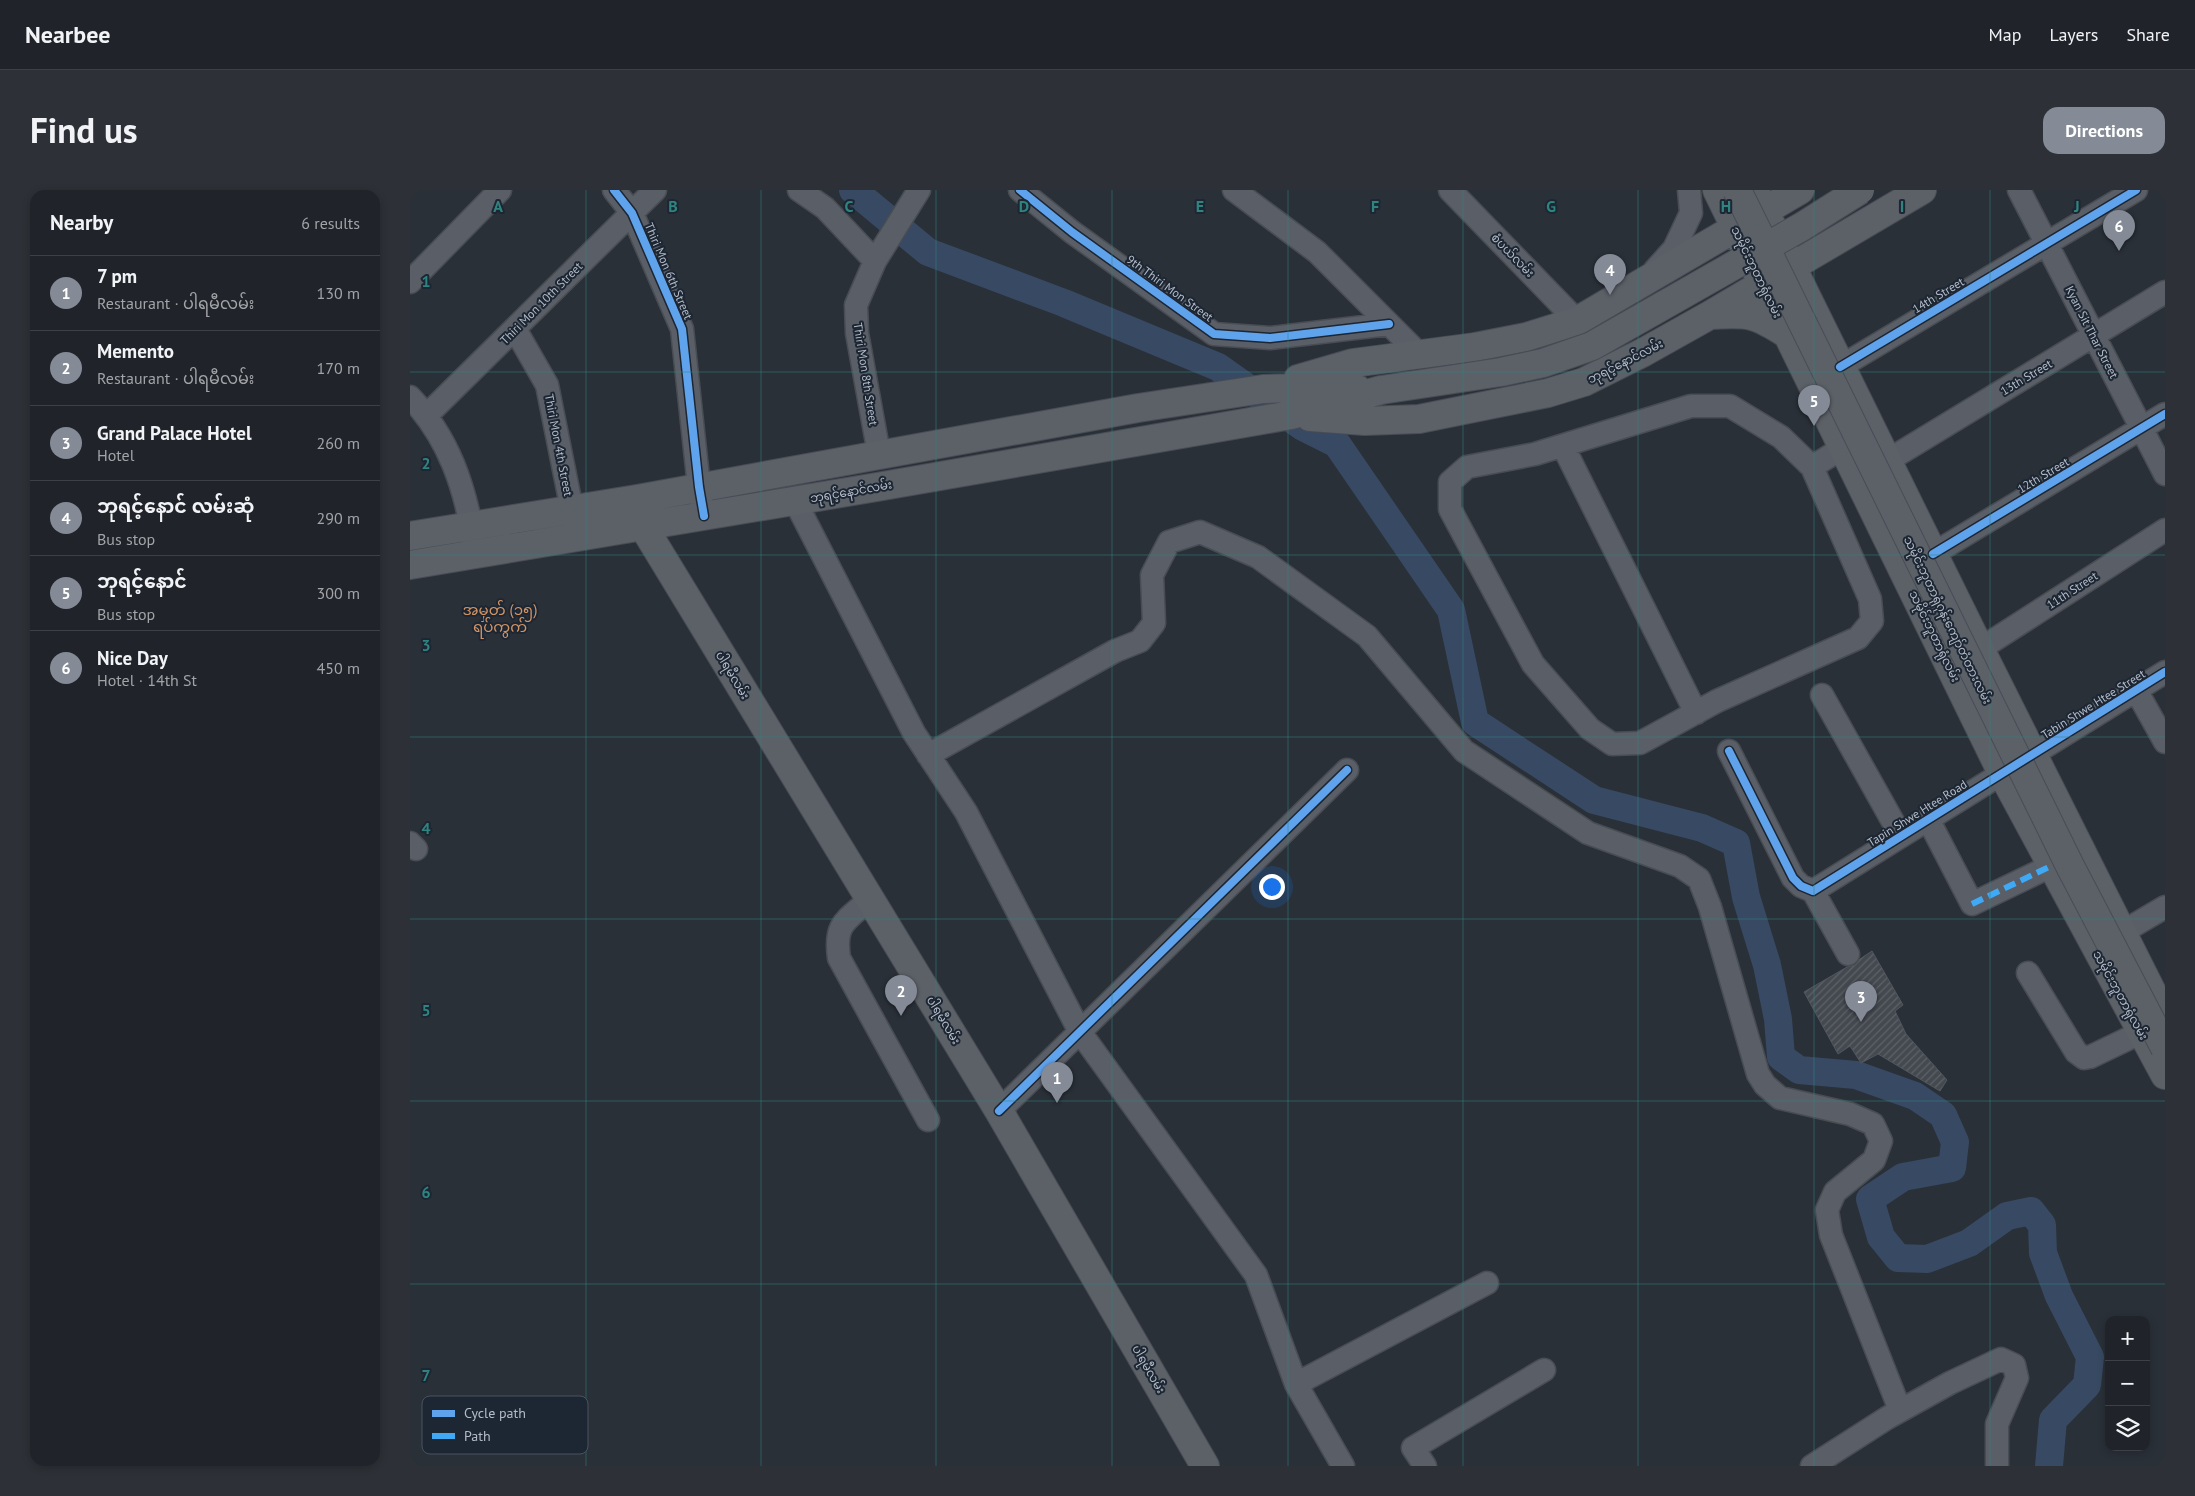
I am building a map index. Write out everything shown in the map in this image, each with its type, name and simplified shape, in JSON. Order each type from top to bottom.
[{"type":"main road","points":[[1678,262],[1700,238],[1713,210],[1712,190]]},
{"type":"main road","name":"သမိုင်းဘူတာရုံလမ်း","points":[[1717,190],[2002,773],[2165,1076]]},
{"type":"main road","name":"သမိုင်းဘူတာရုံဂုန်းကျော်တံတားလမ်း","points":[[1737,190],[2065,857],[2165,1048]]},
{"type":"main road","name":"ဘုရင့်နောင်လမ်း","points":[[1263,389],[1353,363],[1475,347],[1526,336],[1577,321],[1736,229],[1759,201],[1800,190]]},
{"type":"main road","name":"ဘုရင့်နောင်လမ်း","points":[[410,565],[578,538],[1291,415],[1381,390],[1501,372],[1543,363],[1592,346],[1803,226],[1860,190]]},
{"type":"main road","name":"ဘုရင့်နောင်လမ်း","points":[[1291,415],[1365,421],[1419,419],[1548,393],[1584,382],[1710,315],[1922,190]]},
{"type":"main road","points":[[1759,201],[1930,549],[2165,1018]]},
{"type":"main road","points":[[1710,315],[1744,314],[1761,317],[1787,334]]},
{"type":"main road","name":"ဘုရင့်နောင်လမ်း","points":[[410,536],[637,499],[1138,408],[1263,389],[1328,387],[1381,390]]},
{"type":"main road","points":[[776,473],[788,502]]},
{"type":"main road","name":"ပါရမီလမ်း","points":[[637,499],[643,526],[999,1111],[1205,1466]]},
{"type":"main road","points":[[1898,560],[1930,549]]},
{"type":"street","points":[[410,282],[500,190]]},
{"type":"street","name":"Thiri Mon 6th Street","points":[[614,190],[632,213],[682,330],[699,487],[704,516]]},
{"type":"street","name":"Thiri Mon 10th Street","points":[[427,415],[655,190]]},
{"type":"street","points":[[799,190],[825,208],[874,262]]},
{"type":"street","name":"9th Thiri Mon Street","points":[[1020,190],[1072,232],[1214,334],[1270,338],[1389,324]]},
{"type":"street","points":[[1234,190],[1317,252],[1420,354]]},
{"type":"street","name":"စံပယ်လမ်း","points":[[1452,190],[1577,321]]},
{"type":"street","points":[[1644,282],[1674,249],[1691,213],[1689,190]]},
{"type":"street","name":"Kyan Sit Thar Street","points":[[2019,190],[2165,474]]},
{"type":"street","name":"14th Street","points":[[1840,367],[2136,190]]},
{"type":"street","name":"Thiri Mon 8th Street","points":[[879,454],[857,333],[856,305],[874,262],[916,194]]},
{"type":"street","name":"13th Street","points":[[1887,460],[2165,292]]},
{"type":"street","name":"Thiri Mon 4th Street","points":[[515,329],[547,385],[578,538]]},
{"type":"street","points":[[410,397],[427,415],[451,456],[472,527],[476,554]]},
{"type":"street","points":[[1692,406],[1730,406],[1781,437],[1812,467],[1870,599],[1872,621],[1858,638],[1696,712],[1640,743],[1612,744],[1590,728],[1533,664],[1450,509],[1450,482],[1467,467],[1535,454],[1563,446],[1692,406]]},
{"type":"street","name":"12th Street","points":[[1930,549],[2165,414]]},
{"type":"street","points":[[1563,446],[1696,712]]},
{"type":"street","points":[[1812,467],[1844,447]]},
{"type":"street","points":[[788,502],[914,733],[966,812],[1080,1032],[1256,1275],[1296,1384],[1343,1466]]},
{"type":"street","name":"11th Street","points":[[1980,649],[2165,530]]},
{"type":"street","points":[[928,755],[1115,651],[1140,641],[1154,623],[1152,575],[1169,542],[1200,532],[1258,557],[1367,636],[1464,750],[1588,833],[1680,866],[1699,879],[1710,906],[1758,1074],[1765,1086],[1780,1098],[1850,1114],[1873,1124],[1881,1141],[1874,1160],[1835,1192],[1827,1210],[1831,1235],[1900,1410]]},
{"type":"street","name":"Tabin Shwe Htee Street","points":[[2033,755],[2165,672]]},
{"type":"street","points":[[2136,690],[2165,742]]},
{"type":"street","points":[[1822,695],[1901,836]]},
{"type":"street","points":[[1729,751],[1793,878],[1801,886],[1813,891],[1848,954]]},
{"type":"street","name":"Tapin Shwe Htee Road","points":[[1813,891],[2033,755]]},
{"type":"street","points":[[999,1111],[1347,770]]},
{"type":"street","points":[[1928,819],[1972,904],[2051,866]]},
{"type":"street","points":[[870,899],[840,927],[836,939],[840,958],[928,1120]]},
{"type":"street","points":[[2121,933],[2165,907]]},
{"type":"street","points":[[2028,973],[2076,1052],[2084,1058],[2090,1057],[2142,1032]]},
{"type":"street","points":[[1296,1384],[1487,1283]]},
{"type":"street","points":[[1812,1466],[1900,1410],[1950,1383],[2001,1359],[2014,1365],[2018,1378],[1998,1424],[1997,1466]]},
{"type":"street","points":[[1425,1466],[1413,1448],[1544,1370]]},
{"type":"building","points":[[1872,951],[1903,1005],[1895,1011],[1906,1034],[1947,1080],[1940,1091],[1878,1054],[1861,1063],[1850,1046],[1838,1054],[1804,992],[1847,967],[1855,965]]},
{"type":"waterway","points":[[853,190],[928,252],[1064,303],[1218,367],[1303,427],[1337,444],[1451,610],[1475,722],[1594,800],[1702,828],[1736,843],[1746,897],[1767,965],[1778,1019],[1781,1057],[1799,1070],[1856,1075],[1915,1096],[1943,1115],[1955,1142],[1952,1168],[1903,1177],[1870,1199],[1881,1237],[1898,1258],[1927,1259],[1969,1243],[2007,1216],[2031,1211],[2042,1225],[2043,1253],[2059,1296],[2090,1357],[2087,1385],[2053,1420],[2049,1466]]},
{"type":"marked path","points":[[1972,904],[2051,866]]},
{"type":"cycle path","points":[[614,190],[632,213],[682,329],[699,487],[704,516]]},
{"type":"cycle path","points":[[1020,190],[1072,232],[1214,334],[1270,338],[1389,324]]},
{"type":"cycle path","points":[[1840,367],[2136,190]]},
{"type":"cycle path","points":[[1933,554],[2165,414]]},
{"type":"cycle path","points":[[1729,751],[1793,878],[1801,886],[1813,891],[2165,672]]},
{"type":"cycle path","points":[[999,1111],[1347,770]]},
{"type":"place","name":"Nice Day","points":[[2119,251]]},
{"type":"place","name":"ဘုရင့်နောင် လမ်းဆုံ","points":[[1610,295]]},
{"type":"place","name":"ဘုရင့်နောင်","points":[[1814,426]]},
{"type":"place","name":"Memento","points":[[901,1016]]},
{"type":"place","name":"Grand Palace Hotel","points":[[1861,1022]]},
{"type":"place","name":"7 pm","points":[[1057,1103]]},
{"type":"district","name":"အမှတ် (၁၅) ရပ်ကွက်","points":[[500,618]]}]
